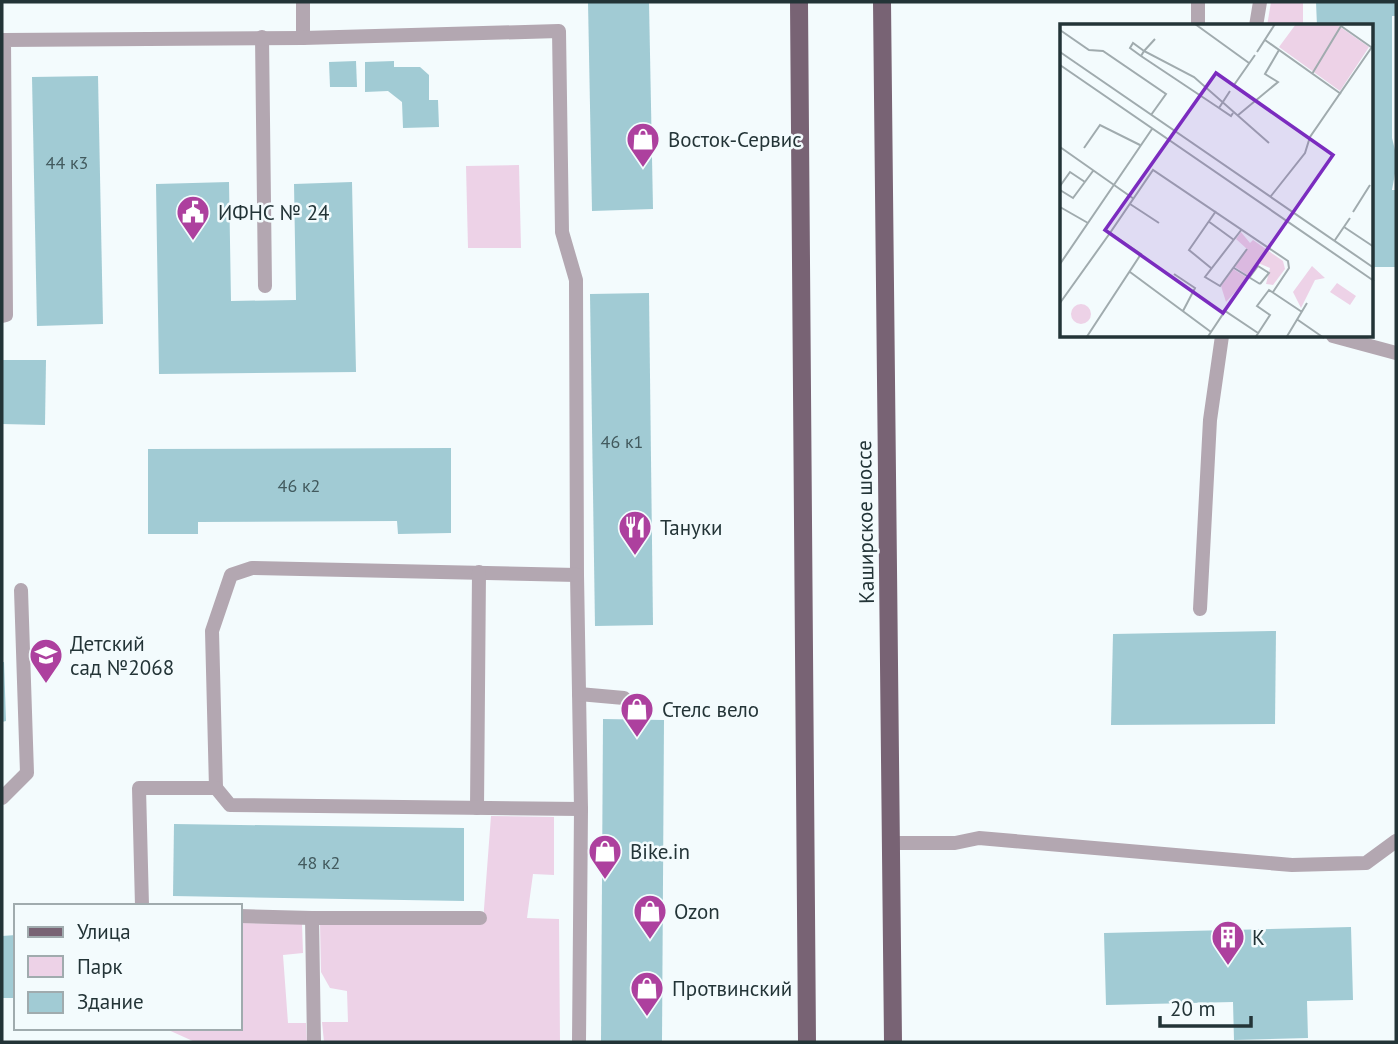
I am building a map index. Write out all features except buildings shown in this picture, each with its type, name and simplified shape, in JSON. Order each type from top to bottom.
[{"type":"main road","points":[[799,2],[807,1042]]},
{"type":"main road","name":"Каширское шоссе","points":[[882,2],[893,1042]]},
{"type":"lane","points":[[303,2],[303,38]]},
{"type":"lane","points":[[1198,2],[1198,24]]},
{"type":"lane","points":[[1256,24],[1260,2]]},
{"type":"lane","points":[[2,316],[6,316],[3,40],[303,38],[559,31],[562,232],[576,280],[581,809],[579,1042]]},
{"type":"lane","points":[[262,37],[265,286]]},
{"type":"lane","points":[[1200,609],[1210,420],[1222,338]]},
{"type":"lane","points":[[1340,338],[1396,353]]},
{"type":"lane","points":[[577,575],[252,568],[231,575],[212,631],[216,788],[230,805],[581,809]]},
{"type":"lane","points":[[477,808],[479,572]]},
{"type":"lane","points":[[2,798],[27,773],[21,590]]},
{"type":"lane","points":[[579,694],[624,698]]},
{"type":"lane","points":[[142,904],[138,788],[216,788]]},
{"type":"lane","points":[[891,843],[955,843],[979,838],[1292,865],[1366,863],[1396,841]]},
{"type":"lane","points":[[242,916],[480,918]]},
{"type":"lane","points":[[312,918],[313,1042]]},
{"type":"green space","points":[[1271,2],[1303,2],[1303,24],[1267,24]]},
{"type":"green space","points":[[519,165],[521,248],[468,248],[466,166]]},
{"type":"green space","points":[[491,816],[554,817],[554,875],[533,874],[527,918],[559,919],[560,1042],[324,1042],[322,1022],[348,1022],[347,991],[330,988],[321,972],[320,923],[483,922]]},
{"type":"green space","points":[[242,923],[302,924],[303,953],[283,955],[288,1023],[306,1023],[307,1042],[195,1042],[168,1030],[242,1030]]},
{"type":"place","name":"Восток-Сервис","points":[[643,169]]},
{"type":"place","name":"ИФНС № 24","points":[[193,242]]},
{"type":"place","name":"Тануки","points":[[635,557]]},
{"type":"place","name":"Детский сад №2068","points":[[46,685]]},
{"type":"place","name":"Стелс вело","points":[[637,739]]},
{"type":"place","name":"Bike.in","points":[[605,881]]},
{"type":"place","name":"Ozon","points":[[650,941]]},
{"type":"place","name":"К","points":[[1228,967]]},
{"type":"place","name":"Протвинский","points":[[647,1018]]}]
